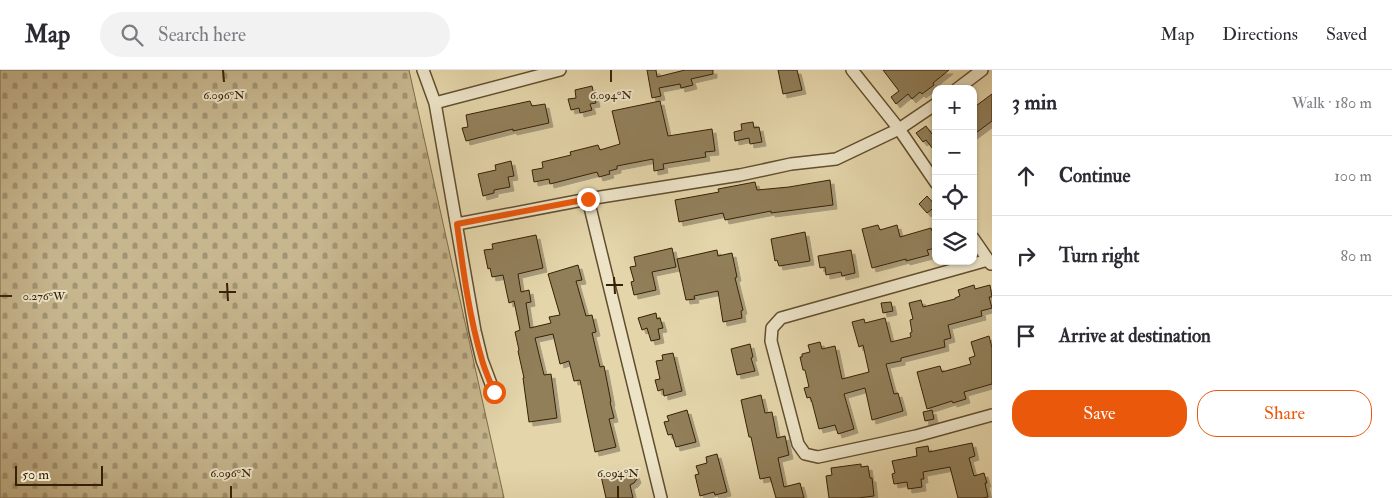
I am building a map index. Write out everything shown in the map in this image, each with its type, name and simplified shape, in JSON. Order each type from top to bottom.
[{"type":"street","points":[[423,70],[436,103],[475,331],[482,360],[494,392]]},
{"type":"street","points":[[436,103],[560,70]]},
{"type":"street","points":[[852,70],[899,129],[932,177]]},
{"type":"street","points":[[962,85],[982,70]]},
{"type":"street","points":[[457,224],[588,199],[836,158],[899,129],[932,107]]},
{"type":"street","points":[[588,199],[661,498]]},
{"type":"street","points":[[977,244],[990,263],[781,318],[772,328],[771,341],[798,444],[805,454],[818,457],[916,436],[992,415]]},
{"type":"green space","points":[[0,70],[409,70],[504,498],[0,498]]},
{"type":"building","points":[[647,70],[656,70],[657,77],[685,70],[713,70],[713,74],[691,79],[693,85],[681,88],[680,84],[659,88],[661,96],[652,98]]},
{"type":"building","points":[[778,70],[797,70],[802,90],[783,94]]},
{"type":"building","points":[[883,70],[949,70],[922,94],[920,92],[912,99],[908,94],[896,104],[891,97],[899,91]]},
{"type":"building","points":[[592,86],[596,103],[590,104],[592,110],[580,113],[579,108],[571,110],[568,99],[576,98],[575,90]]},
{"type":"building","points":[[992,94],[992,121],[977,132],[977,130],[977,105]]},
{"type":"building","points":[[530,101],[532,106],[545,104],[549,123],[513,131],[513,129],[466,141],[462,128],[468,127],[466,115]]},
{"type":"building","points":[[660,101],[668,136],[712,129],[715,151],[705,152],[706,157],[663,164],[664,169],[654,171],[653,159],[617,166],[617,169],[609,171],[610,174],[599,177],[597,172],[550,184],[549,179],[534,182],[532,170],[543,168],[542,162],[571,155],[570,152],[598,145],[600,150],[620,144],[612,111]]},
{"type":"building","points":[[753,122],[754,128],[759,127],[762,142],[750,144],[749,138],[735,141],[734,132],[742,130],[741,124]]},
{"type":"building","points":[[926,126],[932,134],[932,148],[926,140],[923,142],[916,133]]},
{"type":"building","points":[[511,161],[514,176],[508,177],[510,187],[494,190],[494,193],[483,196],[478,174],[496,170],[495,165]]},
{"type":"building","points":[[830,180],[833,205],[771,213],[771,211],[725,220],[723,213],[679,222],[675,200],[719,192],[718,189],[755,182],[757,190]]},
{"type":"building","points":[[927,196],[932,202],[932,209],[927,213],[919,204]]},
{"type":"building","points":[[878,225],[880,230],[897,225],[900,237],[931,228],[932,249],[927,250],[929,255],[872,268],[862,229]]},
{"type":"building","points":[[805,232],[810,261],[779,266],[777,260],[775,261],[771,239]]},
{"type":"building","points":[[536,235],[543,268],[518,274],[521,292],[529,290],[531,302],[526,303],[530,328],[551,323],[549,317],[560,315],[548,274],[578,265],[582,280],[576,281],[586,316],[592,315],[596,332],[592,333],[600,367],[604,366],[614,418],[609,419],[616,447],[595,452],[580,380],[574,381],[569,361],[560,364],[553,334],[535,338],[544,375],[551,374],[557,418],[529,422],[524,378],[515,332],[520,330],[514,301],[509,303],[503,275],[492,277],[490,268],[488,269],[484,250],[493,249],[492,244]]},
{"type":"building","points":[[672,248],[676,267],[652,272],[656,290],[634,295],[631,282],[634,281],[630,267],[636,266],[634,257]]},
{"type":"building","points":[[717,250],[718,256],[732,253],[737,277],[735,278],[743,310],[741,311],[742,318],[723,322],[718,291],[694,296],[695,299],[686,300],[677,259]]},
{"type":"building","points":[[851,250],[855,273],[842,276],[841,272],[826,275],[825,267],[820,268],[818,256]]},
{"type":"building","points":[[974,285],[975,289],[990,285],[992,297],[989,297],[992,308],[981,311],[982,316],[948,325],[951,338],[944,340],[945,347],[901,358],[901,361],[886,364],[894,394],[898,393],[903,411],[872,420],[865,388],[844,394],[854,429],[838,434],[835,425],[819,429],[812,402],[810,397],[807,398],[804,388],[809,387],[800,357],[802,357],[802,354],[810,352],[808,345],[820,342],[822,349],[835,346],[842,379],[869,372],[863,345],[859,347],[852,322],[864,319],[865,323],[885,318],[891,342],[911,337],[910,320],[913,319],[909,303],[921,300],[923,307],[955,299],[960,296],[958,290]]},
{"type":"building","points":[[891,302],[893,311],[883,313],[881,303]]},
{"type":"building","points":[[656,313],[657,319],[660,318],[663,328],[658,329],[660,339],[651,341],[647,328],[642,330],[638,318]]},
{"type":"building","points":[[989,336],[992,348],[992,384],[964,392],[966,399],[953,403],[952,401],[927,409],[917,372],[940,366],[942,372],[971,364],[969,358],[975,356],[971,342]]},
{"type":"building","points":[[750,344],[753,357],[751,358],[755,371],[737,375],[731,349]]},
{"type":"building","points":[[673,353],[682,391],[664,396],[663,389],[658,391],[655,380],[660,379],[656,361],[663,360],[662,355]]},
{"type":"building","points":[[761,395],[765,413],[772,412],[777,438],[785,436],[789,455],[778,458],[784,487],[800,483],[804,498],[776,498],[770,477],[760,479],[741,400]]},
{"type":"building","points":[[687,410],[696,442],[676,447],[672,434],[668,435],[664,422],[669,421],[667,416]]},
{"type":"building","points":[[932,410],[934,419],[925,421],[923,412]]},
{"type":"building","points":[[972,443],[975,456],[969,458],[974,476],[984,473],[988,497],[958,498],[950,467],[923,472],[924,479],[921,479],[922,487],[908,489],[907,482],[894,484],[892,474],[895,473],[892,461],[917,456],[916,448],[928,446],[929,452]]},
{"type":"building","points":[[717,454],[727,492],[715,495],[714,492],[700,496],[695,475],[699,474],[696,466],[707,463],[706,457]]},
{"type":"building","points":[[861,464],[861,467],[868,466],[870,478],[872,478],[874,496],[829,498],[826,476],[832,475],[831,468]]},
{"type":"building","points":[[621,471],[622,475],[631,472],[635,474],[637,479],[630,485],[633,498],[606,498],[601,476]]},
{"type":"route","points":[[494,392],[482,360],[475,331],[457,224],[588,199]]}]
